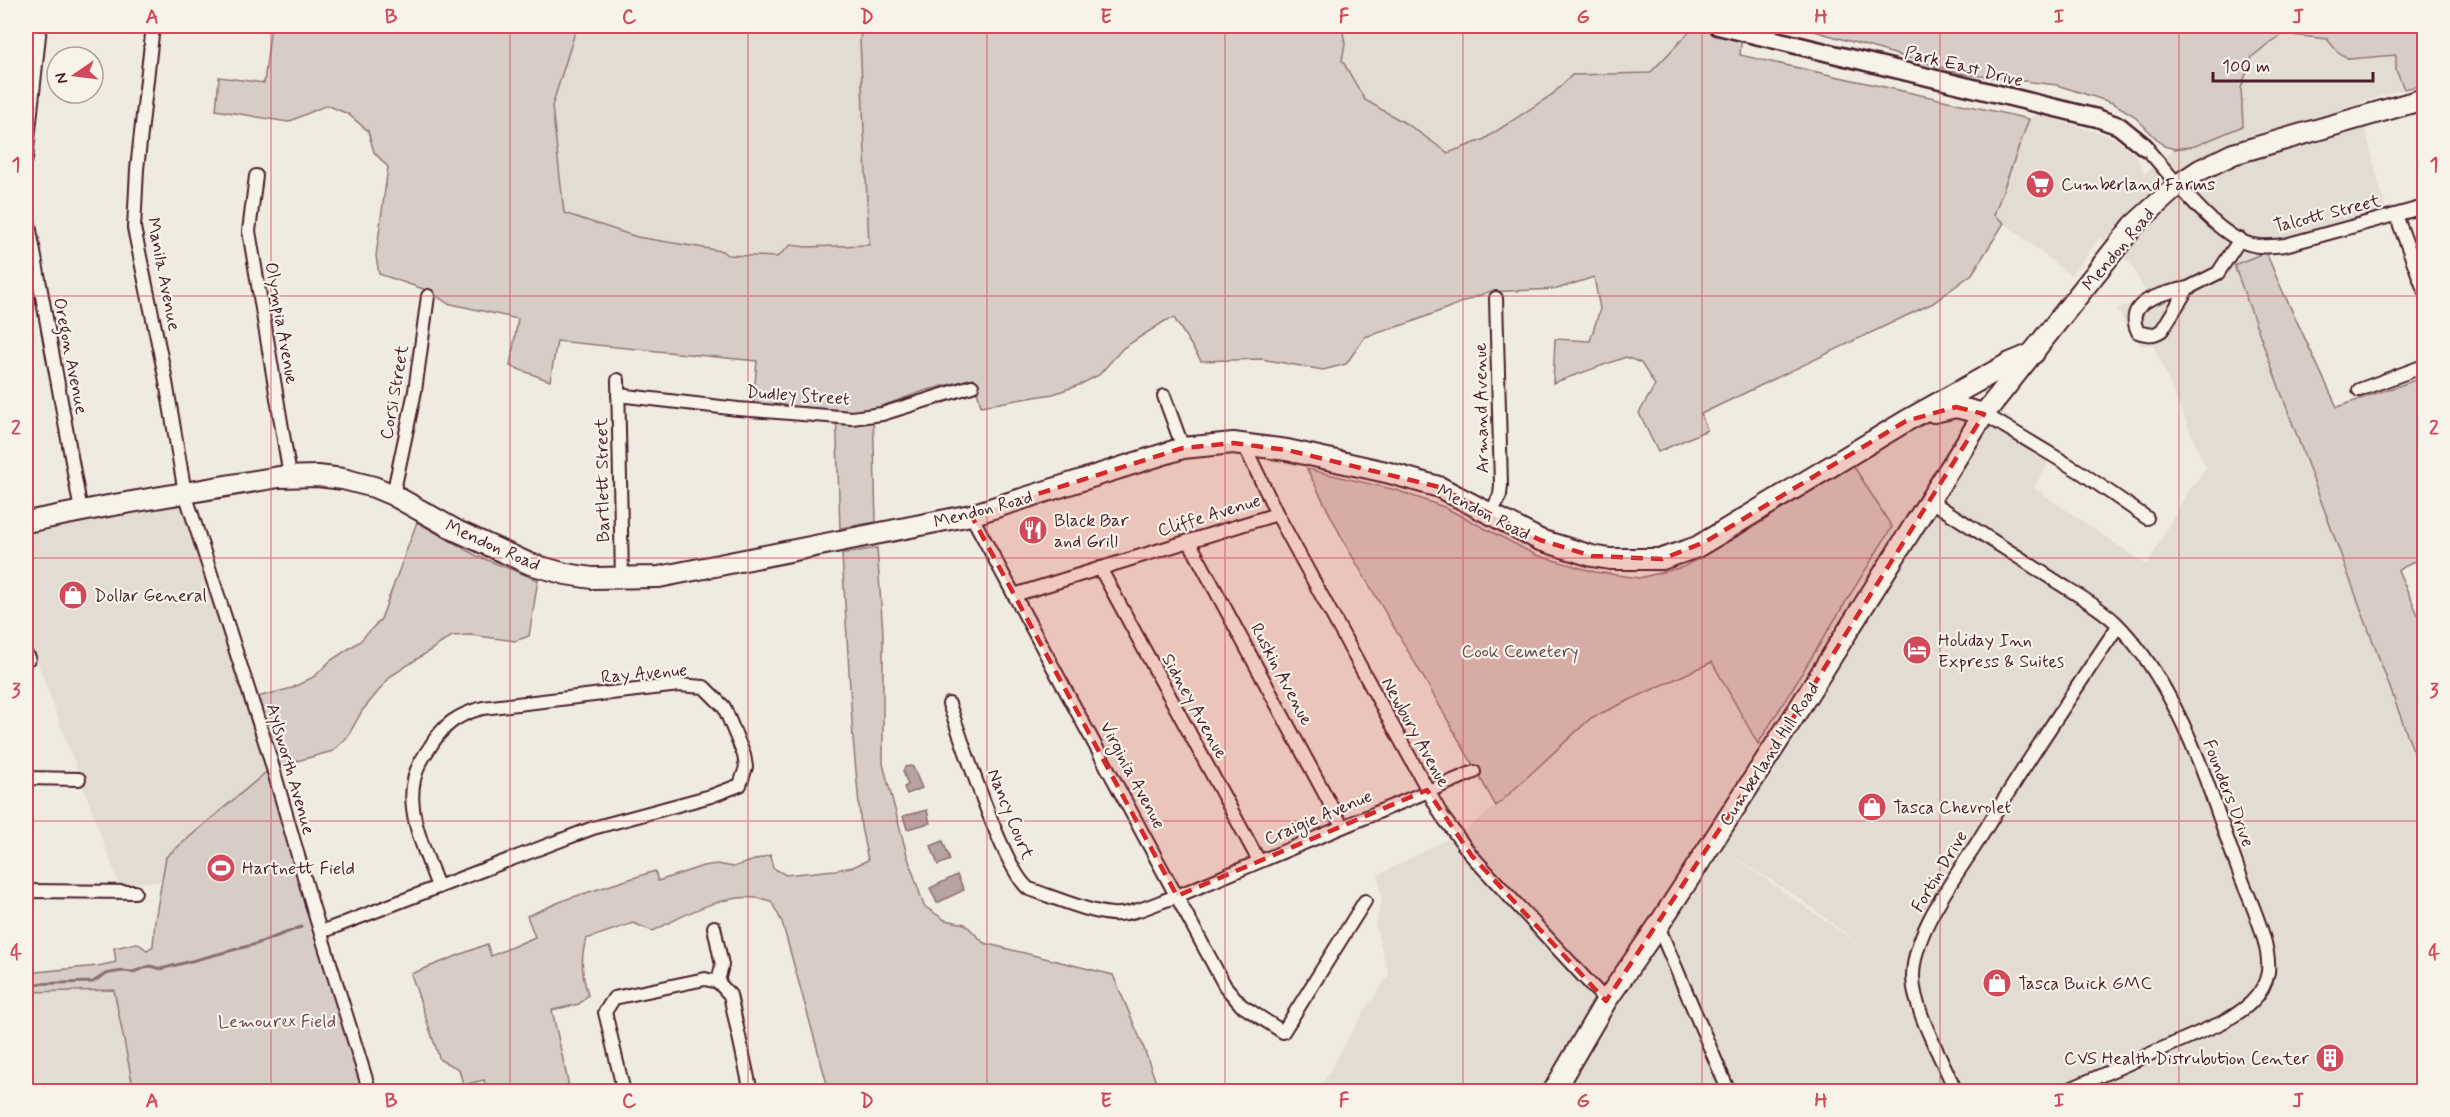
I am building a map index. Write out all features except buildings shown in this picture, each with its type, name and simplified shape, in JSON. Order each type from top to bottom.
[{"type":"main road","name":"Mendon Road","points":[[1906,421],[1956,407],[1991,415],[2034,353],[2128,232],[2179,184],[2215,162],[2243,150],[2424,99]]},
{"type":"main road","name":"Mendon Road","points":[[26,522],[290,476],[318,476],[343,479],[393,495],[456,531],[530,564],[566,574],[622,579],[659,577],[971,515],[1183,448],[1215,444],[1287,450],[1407,478],[1452,493],[1540,540],[1575,552],[1610,559],[1662,559],[1697,547],[1906,421],[2010,363],[2034,353]]},
{"type":"main road","points":[[1955,395],[1966,397],[1991,415]]},
{"type":"main road","name":"Cumberland Hill Road","points":[[1553,1092],[1606,1001],[1659,926],[1793,718],[1929,500],[1991,415]]},
{"type":"street","points":[[26,159],[40,26]]},
{"type":"street","name":"Manila Avenue","points":[[153,26],[136,169],[134,228],[165,376],[185,493]]},
{"type":"street","name":"Park East Drive","points":[[1718,26],[2097,118],[2119,126],[2145,147],[2179,184]]},
{"type":"street","name":"Olympia Avenue","points":[[256,176],[249,231],[250,242],[290,476]]},
{"type":"street","name":"Talcott Street","points":[[2179,184],[2220,230],[2246,244],[2263,247],[2285,245],[2424,207]]},
{"type":"street","name":"Oregon Avenue","points":[[26,208],[81,511]]},
{"type":"street","points":[[2396,215],[2424,290]]},
{"type":"street","points":[[2188,288],[2162,330],[2148,335],[2138,332],[2133,321],[2134,312],[2140,305],[2167,293],[2188,288],[2218,273],[2240,239]]},
{"type":"street","name":"Corsi Street","points":[[393,495],[415,391],[428,296]]},
{"type":"street","name":"Armand Avenue","points":[[1490,515],[1500,495],[1501,485],[1496,298]]},
{"type":"street","points":[[2359,390],[2424,366]]},
{"type":"street","name":"Bartlett Street","points":[[618,380],[622,579]]},
{"type":"street","name":"Dudley Street","points":[[618,395],[738,409],[852,418],[882,414],[972,386]]},
{"type":"street","points":[[1164,396],[1183,448]]},
{"type":"street","points":[[1991,415],[2147,518]]},
{"type":"street","name":"Newbury Avenue","points":[[1244,445],[1277,514],[1426,790],[1472,856],[1606,1001]]},
{"type":"street","name":"Aylsworth Avenue","points":[[185,493],[268,750],[370,1092]]},
{"type":"street","name":"Founders Drive","points":[[1929,500],[2085,600],[2118,626],[2154,672],[2188,737],[2260,930],[2267,956],[2268,972],[2263,987],[2254,1000],[2233,1017],[2063,1092]]},
{"type":"street","name":"Cliffe Avenue","points":[[1014,595],[1277,514]]},
{"type":"street","name":"Virginia Avenue","points":[[971,515],[1233,998],[1252,1014],[1283,1032],[1365,901]]},
{"type":"street","name":"Ruskin Avenue","points":[[1189,541],[1342,826]]},
{"type":"street","name":"Sidney Avenue","points":[[1100,568],[1259,861]]},
{"type":"street","name":"Fortin Drive","points":[[1956,1092],[1915,996],[1913,978],[1919,944],[1940,903],[2024,766],[2118,626]]},
{"type":"street","name":"Ray Avenue","points":[[321,932],[593,828],[734,788],[742,780],[746,767],[739,741],[724,707],[704,687],[679,685],[635,692],[483,708],[469,711],[458,717],[439,731],[420,763],[414,780],[413,795],[417,827],[438,887]]},
{"type":"street","name":"Nancy Court","points":[[949,704],[1004,850],[1021,884],[1029,889],[1116,914],[1144,908],[1177,896]]},
{"type":"street","name":"Craigie Avenue","points":[[1177,896],[1426,790],[1474,772]]},
{"type":"street","points":[[26,778],[79,779]]},
{"type":"street","points":[[26,891],[135,892]]},
{"type":"street","points":[[1659,926],[1729,1092]]},
{"type":"street","points":[[714,927],[722,965],[718,982]]},
{"type":"street","points":[[624,1092],[605,1012],[614,998],[705,979],[718,982],[730,995],[751,1092]]},
{"type":"highlighted area","points":[[1956,407],[1984,414],[1793,718],[1606,1001],[1472,856],[1427,790],[1177,896],[971,515],[1183,448],[1233,443],[1287,450],[1439,487],[1540,540],[1592,556],[1662,559],[1705,542],[1906,421]]},
{"type":"shaded area","points":[[577,26],[863,26],[860,39],[869,245],[806,247],[791,245],[777,257],[726,255],[722,251],[637,237],[564,213],[552,106]]},
{"type":"shaded area","points":[[1337,26],[1695,26],[1650,73],[1572,75],[1553,94],[1483,140],[1448,153],[1410,126],[1365,100],[1342,60],[1345,44],[1343,32]]},
{"type":"shaded area","points":[[2283,34],[2327,39],[2337,51],[2396,55],[2396,70],[2404,89],[2359,103],[2387,215],[2266,252],[2234,266],[2424,780],[2424,1091],[1318,1092],[1363,1013],[1389,975],[1375,925],[1382,901],[1378,875],[1465,830],[1496,806],[1591,718],[1712,662],[1758,743],[1892,527],[1848,457],[1932,410],[1987,400],[2053,454],[2034,488],[2147,565],[2187,493],[2206,468],[2153,345],[2141,346],[2128,330],[2117,308],[2149,299],[2131,264],[2116,249],[2100,238],[2071,276],[1994,215],[2029,119],[2038,114],[2113,137],[2134,153],[2144,174],[2175,149],[2195,146],[2243,126],[2241,88],[2252,57]],"holes":[[[1731,855],[1800,899],[1863,947]]]},
{"type":"shaded area","points":[[193,494],[271,768],[166,857],[162,881],[119,884],[26,631],[26,524]]},
{"type":"shaded area","points":[[905,767],[913,767],[922,788],[907,794],[904,787],[908,785],[903,771]]},
{"type":"shaded area","points":[[927,810],[930,823],[907,829],[903,816]]},
{"type":"shaded area","points":[[943,841],[950,860],[938,865],[931,846]]},
{"type":"shaded area","points":[[957,875],[964,890],[937,903],[930,888]]},
{"type":"shaded area","points":[[114,990],[134,1091],[26,1091],[26,992]]},
{"type":"green space","points":[[271,26],[577,26],[552,106],[564,213],[637,237],[722,251],[727,255],[777,257],[791,245],[806,247],[869,245],[860,39],[863,26],[1337,26],[1343,32],[1345,44],[1342,60],[1365,100],[1410,126],[1448,153],[1483,140],[1553,94],[1572,75],[1650,73],[1695,26],[1743,26],[1740,55],[2029,119],[1994,215],[2004,223],[1972,274],[1933,303],[1701,414],[1707,430],[1658,452],[1639,413],[1655,385],[1641,363],[1626,357],[1553,383],[1555,339],[1590,341],[1600,309],[1594,277],[1557,289],[1488,292],[1412,322],[1365,337],[1346,364],[1323,370],[1261,359],[1201,361],[1174,318],[1165,321],[1123,348],[1099,375],[1053,394],[981,406],[974,378],[924,391],[873,409],[876,522],[840,528],[836,410],[753,406],[757,361],[557,341],[550,381],[510,366],[518,319],[447,303],[429,291],[379,274],[376,256],[388,167],[374,152],[368,131],[348,114],[327,105],[288,122],[216,110],[219,77],[264,83]]},
{"type":"green space","points":[[1797,26],[2424,26],[2424,85],[2404,89],[2396,70],[2396,55],[2349,59],[2337,51],[2327,39],[2283,34],[2252,57],[2241,88],[2243,126],[2195,146],[2175,149],[2164,146],[2133,115],[2113,103],[2057,85],[1964,74]]},
{"type":"green space","points":[[2266,252],[2337,407],[2424,377],[2424,557],[2398,570],[2424,628],[2424,780],[2234,265]]},
{"type":"green space","name":"Cook Cemetery","points":[[1853,465],[1892,527],[1758,744],[1712,662],[1591,718],[1496,806],[1345,544],[1307,469],[1396,490],[1444,507],[1536,555],[1595,572],[1639,578],[1683,567],[1742,534]]},
{"type":"green space","points":[[417,522],[477,556],[538,580],[529,636],[515,641],[471,635],[452,636],[391,676],[362,711],[348,736],[333,751],[271,768],[250,699],[292,688],[315,676],[330,661],[359,642],[381,619]]},
{"type":"green space","points":[[877,548],[883,633],[883,764],[907,855],[924,906],[945,920],[965,924],[984,943],[1113,975],[1142,1043],[1159,1091],[829,1091],[782,922],[771,901],[756,898],[741,898],[710,904],[653,931],[633,923],[586,939],[582,967],[588,995],[579,1004],[552,1010],[570,1091],[487,1091],[484,1080],[463,1085],[459,1069],[440,1060],[411,974],[487,944],[491,956],[535,937],[527,916],[567,899],[655,871],[658,881],[703,866],[717,864],[733,867],[770,855],[773,868],[786,875],[853,867],[868,860],[861,827],[853,738],[842,554]]},
{"type":"green space","name":"Lemourex Field","points":[[271,768],[372,1091],[134,1091],[114,990],[26,992],[26,973],[98,966],[116,962],[114,948],[137,943],[147,950],[153,946],[166,857]]},
{"type":"waterway","points":[[26,984],[93,982],[105,974],[133,972],[150,966],[161,969],[256,944],[301,927]]},
{"type":"place","name":"Cumberland Farms","points":[[2040,184]]},
{"type":"place","name":"Black Bar and Grill","points":[[1033,530]]},
{"type":"place","name":"Dollar General","points":[[73,595]]},
{"type":"place","name":"Holiday Inn Express & Suites","points":[[1917,650]]},
{"type":"place","name":"Tasca Chevrolet","points":[[1872,807]]},
{"type":"place","name":"Hartnett Field","points":[[221,868]]},
{"type":"place","name":"Tasca Buick GMC","points":[[1997,983]]},
{"type":"place","name":"CVS Health Distrubution Center","points":[[2330,1058]]}]
